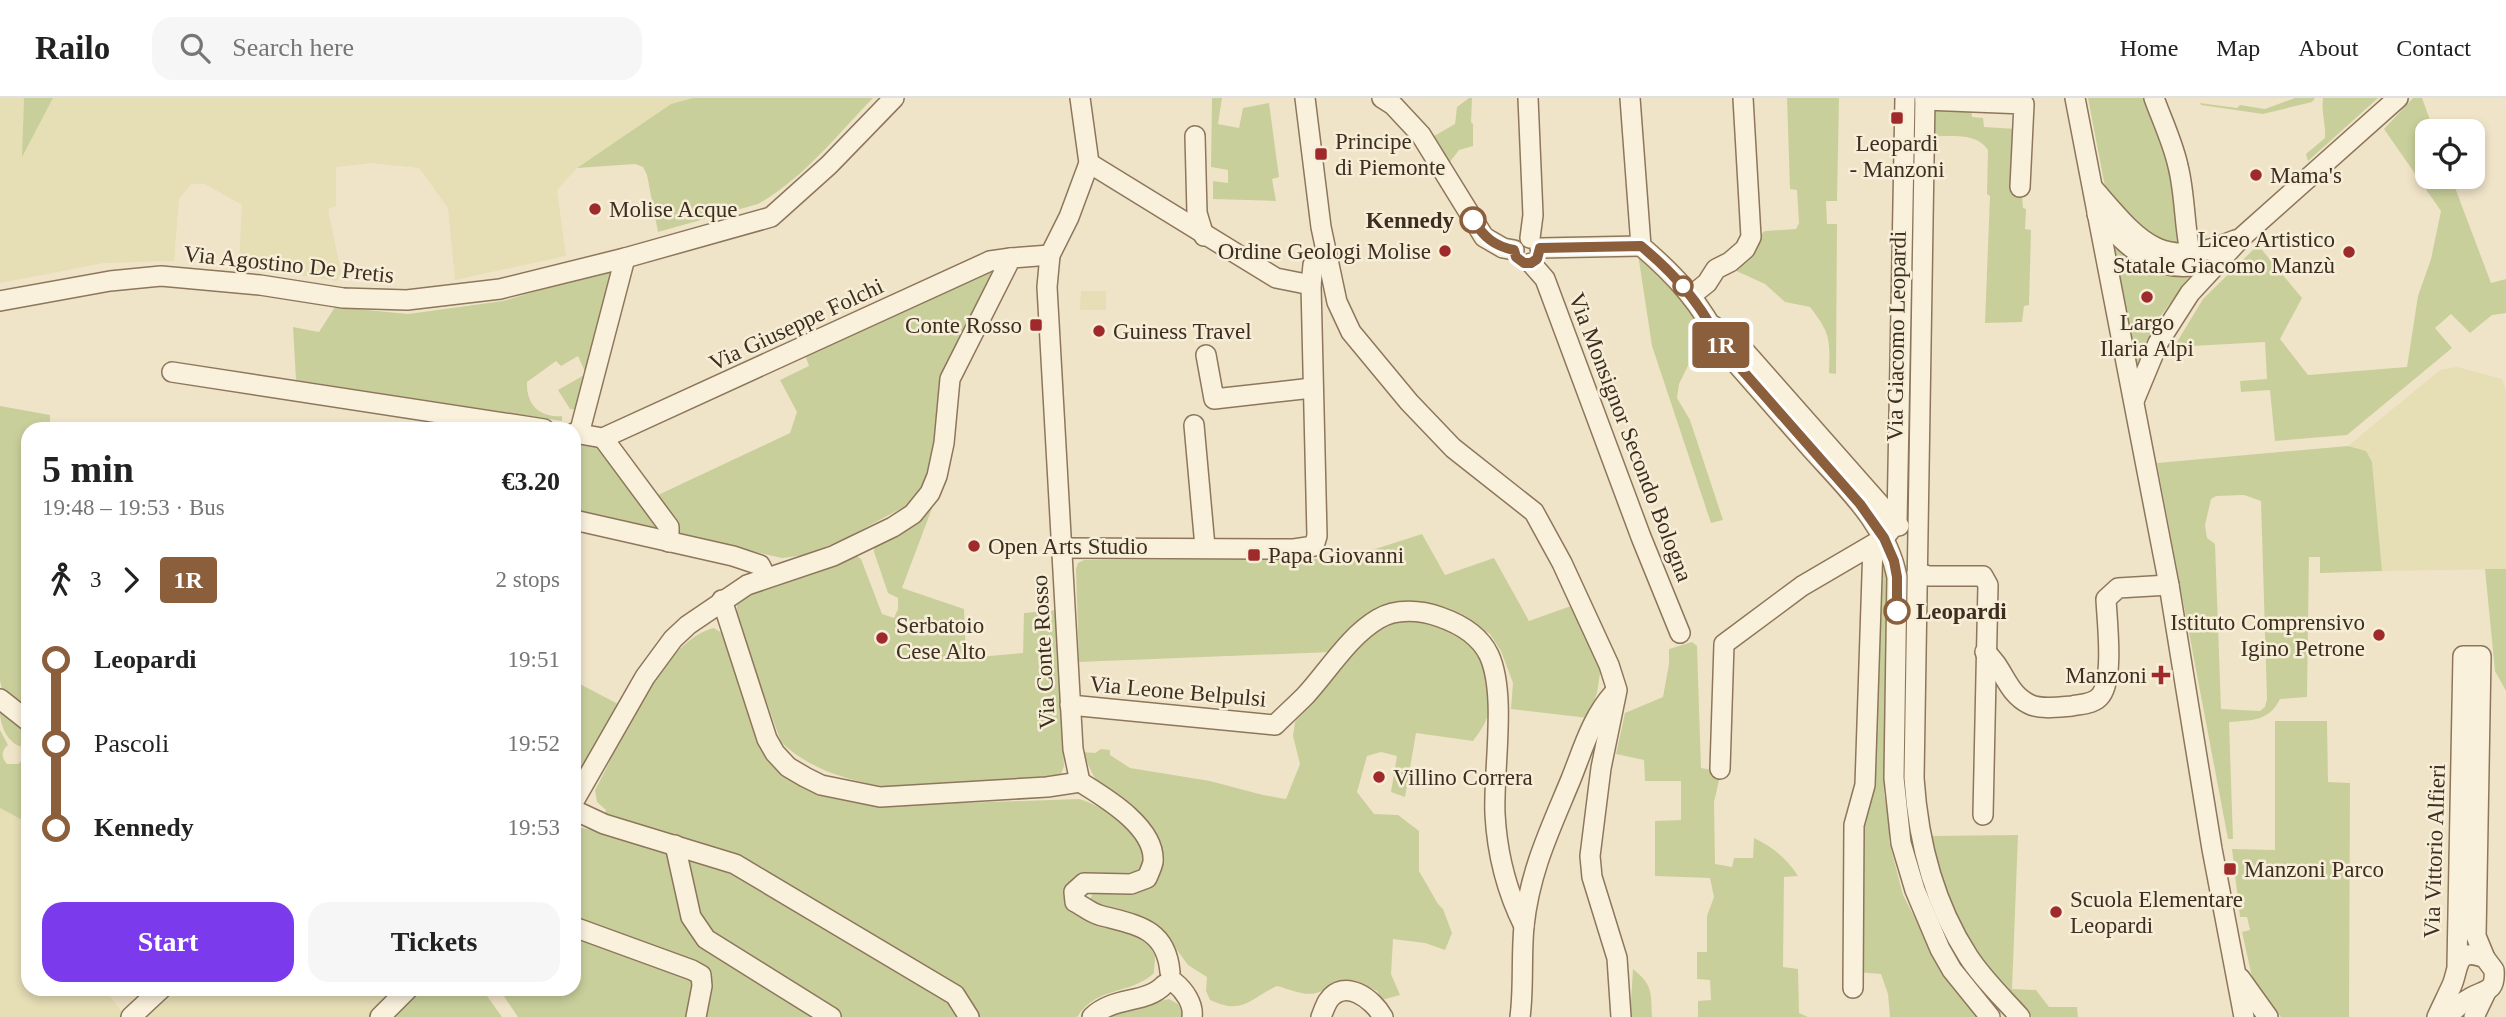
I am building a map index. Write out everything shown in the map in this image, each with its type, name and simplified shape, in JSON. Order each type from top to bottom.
[{"type":"street","name":"Via Agostino De Pretis","points":[[0,301],[110,281],[161,276],[260,285],[343,298],[407,300],[500,289],[771,218],[829,165],[894,98]]},
{"type":"street","name":"Via Conte Rosso","points":[[1080,98],[1089,163],[1069,217],[1050,255],[1046,288],[1073,749],[1080,782]]},
{"type":"street","points":[[1305,98],[1327,255],[1337,302],[1351,332],[1409,402],[1453,448],[1534,512],[1562,563],[1609,665],[1616,690],[1601,768],[1590,856],[1592,877],[1617,958],[1621,1017]]},
{"type":"street","points":[[1382,98],[1393,105],[1421,135],[1484,237],[1503,248],[1529,250],[1641,246],[1630,98]]},
{"type":"street","points":[[1528,98],[1533,215],[1529,250]]},
{"type":"street","points":[[1692,295],[1707,283],[1716,269],[1730,262],[1745,249],[1751,237],[1743,98]]},
{"type":"street","name":"Via Giacomo Leopardi","points":[[1905,98],[1897,522],[1907,539],[1917,573]]},
{"type":"street","points":[[2075,98],[2169,585],[2233,968],[2244,1017]]},
{"type":"street","points":[[2154,98],[2178,166],[2191,260]]},
{"type":"street","points":[[2134,401],[2158,343],[2190,293],[2242,237],[2398,98]]},
{"type":"street","name":"Via Giacomo Leopardi","points":[[1990,1017],[1967,990],[1940,949],[1911,881],[1901,843],[1917,573],[1925,99],[2024,104],[2020,187]]},
{"type":"street","points":[[1904,132],[1924,132]]},
{"type":"street","points":[[1195,136],[1197,213],[1204,236]]},
{"type":"street","points":[[1089,163],[1276,278],[1311,285]]},
{"type":"street","points":[[2091,186],[2142,240],[2191,260],[2220,260]]},
{"type":"street","points":[[1903,205],[1923,205]]},
{"type":"street","points":[[2097,214],[2131,248],[2160,265],[2176,267],[2242,237]]},
{"type":"street","name":"Via Giacomo Leopardi","points":[[1641,246],[1669,269],[1692,295],[1712,325],[1721,346],[1860,504],[1879,542],[1894,561],[1897,577],[1904,778],[1916,811],[1935,888],[1968,956],[2020,1017]]},
{"type":"street","name":"Via Monsignor Secondo Bologna","points":[[1529,250],[1545,279],[1631,511],[1680,633]]},
{"type":"street","name":"Via Giuseppe Folchi","points":[[603,438],[990,261],[1050,255]]},
{"type":"street","points":[[1063,548],[1294,549],[1314,546],[1317,536],[1311,285],[1313,265],[1327,255]]},
{"type":"street","points":[[580,422],[625,258]]},
{"type":"street","points":[[581,789],[652,667],[673,639],[722,600],[747,585],[833,556],[893,527],[913,514],[930,493],[937,476],[944,443],[950,379],[1012,258]]},
{"type":"street","points":[[1901,310],[1921,310]]},
{"type":"street","points":[[1712,325],[1734,339],[1897,522],[1879,542],[1802,586],[1724,643],[1720,769]]},
{"type":"street","points":[[1206,355],[1214,399],[1312,388]]},
{"type":"street","points":[[173,372],[498,422]]},
{"type":"street","points":[[1194,425],[1205,547]]},
{"type":"street","points":[[581,435],[603,438],[669,527],[669,542]]},
{"type":"street","points":[[581,522],[733,556],[760,565],[766,577]]},
{"type":"street","points":[[1853,988],[1854,825],[1865,785],[1879,542]]},
{"type":"street","points":[[1917,573],[1929,576],[1983,576],[1988,585],[1983,814]]},
{"type":"street","points":[[1985,652],[1995,660],[2010,690],[2030,705],[2057,708],[2088,703],[2100,697],[2106,684],[2106,599],[2118,588],[2169,585]]},
{"type":"street","points":[[722,600],[767,739],[788,767],[805,777],[821,785],[880,797],[1047,788],[1080,782],[1114,804],[1137,824],[1151,850],[1153,862],[1147,878],[1131,884],[1084,883],[1074,892],[1075,902],[1097,915],[1116,918],[1146,929],[1160,942],[1169,960],[1169,980]]},
{"type":"street","name":"Via Leone Belpulsi","points":[[1070,705],[1275,725],[1362,631],[1379,618],[1394,612],[1410,611],[1453,621],[1479,641],[1488,653],[1495,674],[1498,744],[1495,814],[1513,903],[1524,926]]},
{"type":"street","points":[[1520,1017],[1524,992],[1524,926],[1528,894],[1538,855],[1594,721],[1616,690]]},
{"type":"street","points":[[0,699],[21,716]]},
{"type":"street","name":"Via Vittorio Alfieri","points":[[2471,739],[2476,936],[2494,963],[2494,974],[2470,995],[2471,739]]},
{"type":"street","points":[[581,813],[604,824],[735,864],[955,995],[970,1017]]},
{"type":"street","points":[[675,845],[691,917],[706,939],[831,1017]]},
{"type":"street","points":[[581,930],[701,975],[702,986],[696,1017]]},
{"type":"street","points":[[2437,1017],[2470,995],[2469,956],[2494,963]]},
{"type":"street","points":[[2233,968],[2267,1017]]},
{"type":"street","points":[[1967,990],[1984,976]]},
{"type":"street","points":[[1092,1017],[1105,1006],[1153,993],[1169,980]]},
{"type":"street","points":[[1169,980],[1181,988],[1193,1008],[1192,1017]]},
{"type":"street","points":[[1321,1017],[1327,1002],[1334,994],[1343,991],[1354,991],[1368,999],[1383,1017]]},
{"type":"street","points":[[131,1017],[153,996]]},
{"type":"street","points":[[380,1017],[401,996]]},
{"type":"shaded area","points":[[0,98],[24,98],[23,155],[53,98],[696,98],[671,104],[577,168],[557,190],[566,256],[455,280],[448,208],[419,168],[371,163],[336,167],[336,206],[328,209],[341,272],[337,281],[239,266],[242,205],[205,184],[191,184],[179,199],[174,261],[104,263],[0,283]]},
{"type":"shaded area","points":[[1081,291],[1106,291],[1106,310],[1080,310]]},
{"type":"shaded area","points":[[2457,367],[2502,379],[2506,390],[2506,569],[2382,571],[2372,462],[2348,446],[2440,370]]},
{"type":"shaded area","points":[[0,808],[21,819],[21,996],[110,996],[124,1014],[121,1017],[0,1017]]},
{"type":"shaded area","points":[[168,996],[390,996],[370,1017],[146,1017]]},
{"type":"green space","points":[[24,98],[53,98],[22,157]]},
{"type":"green space","points":[[693,98],[873,98],[805,169],[758,204],[658,232],[643,167],[635,164],[577,168],[671,104]]},
{"type":"green space","points":[[1212,98],[1222,98],[1218,124],[1239,128],[1243,108],[1269,103],[1279,177],[1272,179],[1276,201],[1213,199],[1213,181],[1228,183],[1228,170],[1211,167]]},
{"type":"green space","points":[[1472,98],[1473,146],[1459,150],[1449,163],[1434,136],[1455,124],[1457,107]]},
{"type":"green space","points":[[1787,98],[1839,98],[1837,201],[1826,201],[1827,224],[1837,224],[1836,374],[1829,373],[1826,331],[1810,307],[1785,302],[1765,284],[1732,269],[1754,249],[1765,231],[1796,229],[1799,223],[1797,190],[1790,189]]},
{"type":"green space","points":[[2088,98],[2146,98],[2172,170],[2179,209],[2177,242],[2169,244],[2155,240],[2106,192]]},
{"type":"green space","points":[[2295,98],[2315,98],[2312,102],[2263,114],[2200,103],[2265,109]]},
{"type":"green space","points":[[2323,98],[2378,98],[2308,161],[2306,154],[2325,138]]},
{"type":"green space","points":[[2413,98],[2422,98],[2430,119],[2415,119],[2415,174],[2384,129]]},
{"type":"green space","points":[[1933,104],[1971,108],[1972,117],[1983,118],[1984,127],[2017,129],[2023,208],[2026,209],[2025,229],[2031,230],[2029,305],[2024,306],[2022,322],[1985,323],[1990,196],[1987,194],[1988,150],[1977,140],[1970,138],[1932,136]]},
{"type":"green space","points":[[2426,189],[2456,189],[2491,283],[2506,279],[2506,313],[2492,315],[2470,333],[2451,314],[2435,328],[2452,348],[2347,435],[2275,441],[2270,390],[2241,392],[2240,381],[2267,379],[2265,342],[2174,347],[2203,299],[2258,245],[2302,298],[2280,339],[2308,375],[2407,367],[2418,296],[2431,259],[2441,211]]},
{"type":"green space","name":"Largo Ilaria Alpi","points":[[2108,238],[2191,274],[2155,324],[2142,351],[2136,372]]},
{"type":"green space","points":[[1642,253],[1707,327],[1679,384],[1677,398],[1690,420],[1723,520],[1711,523],[1652,346],[1638,254]]},
{"type":"green space","points":[[617,267],[578,410],[570,409],[558,390],[586,374],[578,356],[561,366],[556,361],[527,382],[529,397],[536,408],[547,415],[562,416],[562,421],[296,380],[293,327],[319,332],[335,307],[408,314],[503,301]]},
{"type":"green space","points":[[990,270],[993,282],[946,376],[936,458],[915,501],[846,538],[806,555],[782,558],[581,512],[581,441],[619,445],[658,495],[790,433],[797,412],[780,380],[809,366],[804,352]]},
{"type":"green space","points":[[0,406],[50,415],[50,422],[21,422],[21,703],[2,689]]},
{"type":"green space","points":[[2348,446],[2366,451],[2372,462],[2382,571],[2320,573],[2320,557],[2309,557],[2307,697],[2280,699],[2276,707],[2265,716],[2229,722],[2233,839],[2228,839],[2157,463]],"holes":[[[2244,495],[2261,501],[2267,699],[2265,707],[2260,711],[2221,709],[2215,544],[2207,538],[2205,525],[2211,499],[2216,496]]]},
{"type":"green space","points":[[934,503],[902,588],[964,609],[966,658],[1023,653],[1024,613],[1057,610],[1064,766],[1056,778],[888,787],[831,773],[804,760],[781,742],[737,619],[737,599],[854,554],[861,559],[882,614],[894,618],[898,609],[898,598],[888,593],[874,547]]},
{"type":"green space","points":[[1422,534],[1445,575],[1494,558],[1529,621],[1571,606],[1601,667],[1597,693],[1588,718],[1511,709],[1513,683],[1501,651],[1490,634],[1460,614],[1445,609],[1369,614],[1357,622],[1332,652],[1079,662],[1076,569],[1078,563],[1084,560],[1338,561]]},
{"type":"green space","points":[[1885,565],[1889,565],[1884,794],[1889,820],[1889,841],[1903,895],[1943,973],[1977,1017],[1890,1017],[1888,994],[1881,974],[1857,972],[1878,583]]},
{"type":"green space","points":[[2485,569],[2506,569],[2506,691],[2495,671]]},
{"type":"green space","points":[[1422,620],[1455,631],[1478,653],[1489,682],[1490,699],[1486,720],[1473,741],[1416,733],[1405,797],[1391,792],[1397,756],[1381,752],[1367,756],[1357,792],[1374,814],[1398,815],[1419,831],[1419,871],[1443,909],[1452,933],[1445,950],[1425,943],[1393,939],[1391,974],[1400,995],[1382,1000],[1377,991],[1354,980],[1333,982],[1313,994],[1277,986],[1238,1006],[1210,1000],[1206,991],[1207,977],[1188,965],[1166,935],[1139,920],[1094,905],[1090,900],[1093,892],[1159,874],[1162,856],[1155,832],[1104,790],[1094,777],[1083,752],[1110,750],[1110,755],[1130,768],[1210,781],[1286,799],[1300,764],[1293,736],[1295,722],[1320,695],[1355,649],[1378,631],[1397,622]]},
{"type":"green space","points":[[714,628],[722,633],[757,743],[770,761],[808,789],[872,806],[1079,799],[1101,808],[1123,824],[1139,844],[1145,867],[1136,874],[1087,873],[1074,881],[1102,924],[1149,944],[1155,956],[1154,973],[1134,985],[1094,1000],[1077,1017],[703,1017],[710,976],[581,922],[581,828],[599,832],[606,810],[597,802],[595,790],[630,722],[660,672],[695,636]]},
{"type":"green space","points":[[1692,642],[1697,646],[1701,768],[1712,770],[1720,776],[1714,802],[1715,864],[1732,867],[1734,858],[1753,858],[1754,838],[1779,854],[1798,876],[1784,877],[1783,967],[1798,969],[1799,1013],[1808,1017],[1698,1017],[1698,1001],[1711,1000],[1710,980],[1697,979],[1697,952],[1707,952],[1707,916],[1714,897],[1710,878],[1655,876],[1655,821],[1681,820],[1681,781],[1645,781],[1644,760],[1616,754],[1625,713],[1663,697],[1669,649]]},
{"type":"green space","points":[[581,685],[620,705],[581,771]]},
{"type":"green space","points":[[0,711],[21,726],[21,747],[7,736]]},
{"type":"green space","points":[[2275,721],[2327,721],[2328,782],[2350,783],[2349,1017],[2281,1017],[2252,977],[2242,932],[2250,930],[2247,917],[2240,917],[2232,849],[2275,850]]},
{"type":"green space","points":[[0,730],[8,745],[3,754],[7,764],[18,764],[21,761],[21,819],[0,808]]},
{"type":"green space","points":[[2018,835],[2012,989],[2036,990],[2049,1007],[2077,1007],[2078,1017],[2032,1017],[1995,974],[1972,944],[1953,911],[1930,836]]},
{"type":"green space","points":[[581,937],[686,976],[695,984],[689,1017],[518,1017],[504,996],[581,996]]},
{"type":"green space","points":[[1633,969],[1650,990],[1652,1017],[1630,1017]]},
{"type":"green space","points":[[390,996],[487,996],[502,1017],[370,1017]]},
{"type":"green space","points":[[1169,999],[1178,1004],[1185,1017],[1107,1017],[1118,1011]]},
{"type":"bus line","name":"1R","points":[[1473,220],[1484,237],[1503,248],[1514,250],[1519,261],[1524,263],[1537,259],[1540,248],[1641,246],[1669,269],[1692,295],[1712,325],[1721,346],[1860,504],[1884,538],[1894,561],[1897,577],[1897,611]]},
{"type":"place","name":"Leopardi - Manzoni","points":[[1897,118]]},
{"type":"place","name":"Principe di Piemonte","points":[[1321,154]]},
{"type":"place","name":"Mama's","points":[[2256,175]]},
{"type":"place","name":"Molise Acque","points":[[595,209]]},
{"type":"place","name":"Kennedy","points":[[1473,220]]},
{"type":"place","name":"Ordine Geologi Molise","points":[[1445,251]]},
{"type":"place","name":"Liceo Artistico Statale Giacomo Manzù","points":[[2349,252]]},
{"type":"place","name":"Largo Ilaria Alpi","points":[[2147,297]]},
{"type":"place","name":"Conte Rosso","points":[[1036,325]]},
{"type":"place","name":"Guiness Travel","points":[[1099,331]]},
{"type":"place","name":"Open Arts Studio","points":[[974,546]]},
{"type":"place","name":"Papa Giovanni","points":[[1254,555]]},
{"type":"place","name":"Leopardi","points":[[1897,611]]},
{"type":"place","name":"Istituto Comprensivo Igino Petrone","points":[[2379,635]]},
{"type":"place","name":"Serbatoio Cese Alto","points":[[882,638]]},
{"type":"place","name":"Manzoni","points":[[2161,675]]},
{"type":"place","name":"Villino Correra","points":[[1379,777]]},
{"type":"place","name":"Manzoni Parco","points":[[2230,869]]},
{"type":"place","name":"Scuola Elementare Leopardi","points":[[2056,912]]}]
